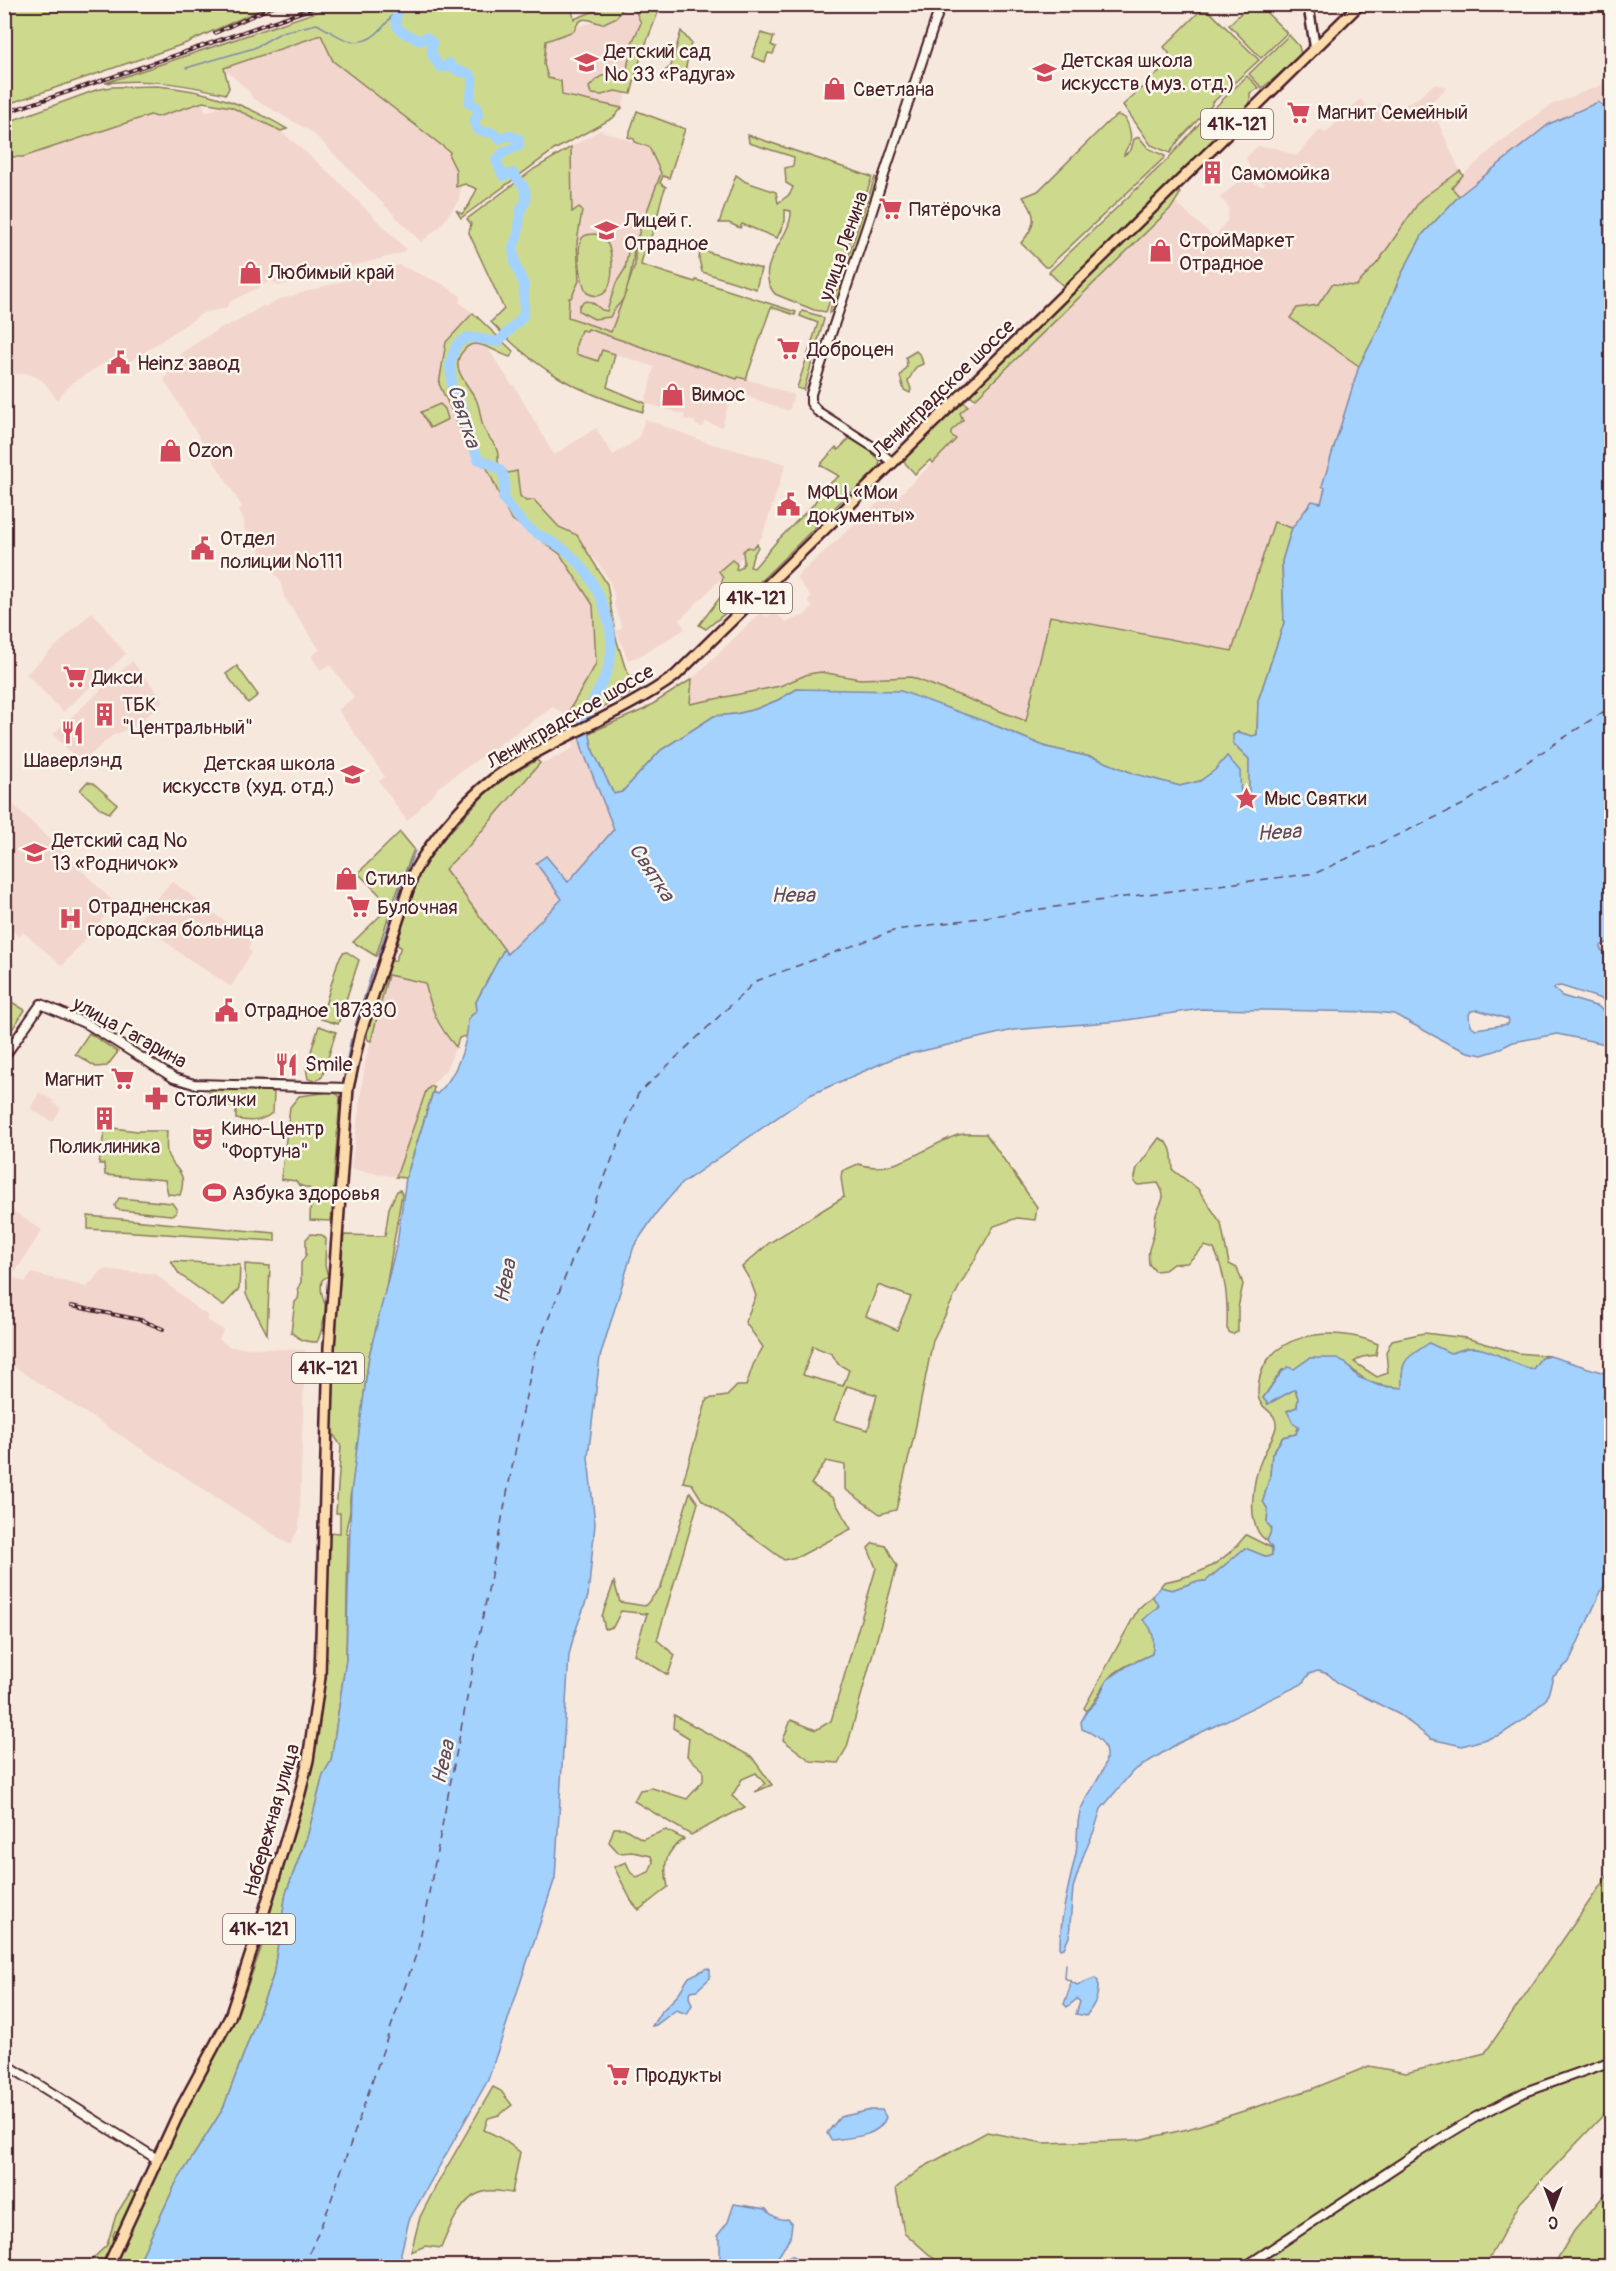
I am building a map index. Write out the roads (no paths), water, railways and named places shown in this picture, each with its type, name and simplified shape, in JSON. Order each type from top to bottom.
[{"type":"main road","points":[[1308,4],[1315,46]]},
{"type":"main road","name":"Ленинградское шоссе","points":[[323,1567],[329,1347],[348,1088],[360,1034],[414,872],[423,856],[448,824],[493,779],[507,769],[647,696],[675,676],[1360,4]]},
{"type":"main road","name":"Набережная улица","points":[[108,2266],[195,2079],[230,2017],[300,1793],[318,1704],[323,1567]]},
{"type":"street","name":"улица Ленина","points":[[893,463],[875,448],[817,411],[811,403],[811,394],[941,4]]},
{"type":"street","name":"улица Гагарина","points":[[4,1057],[41,1004],[89,1025],[174,1078],[194,1084],[348,1088]]},
{"type":"street","points":[[1246,2266],[1417,2152],[1476,2117],[1525,2092],[1611,2061]]},
{"type":"street","points":[[4,2063],[157,2159]]},
{"type":"water","name":"Нева","points":[[1598,102],[1612,112],[1612,944],[1606,943],[1601,946],[1601,950],[1611,955],[1611,1002],[1561,986],[1554,989],[1562,996],[1611,1013],[1611,1045],[1557,1034],[1513,1042],[1482,1055],[1449,1044],[1394,1014],[1375,1012],[1201,1009],[1120,1021],[1013,1030],[896,1057],[810,1095],[681,1184],[657,1212],[634,1246],[600,1357],[588,1457],[595,1524],[588,1596],[569,1655],[555,1878],[488,2080],[409,2220],[401,2253],[402,2266],[137,2266],[176,2183],[223,2109],[273,1976],[286,1893],[308,1834],[323,1775],[331,1761],[346,1659],[351,1493],[369,1356],[397,1243],[406,1178],[433,1092],[437,1094],[444,1087],[460,1060],[466,1039],[468,1019],[477,1010],[476,1002],[504,949],[507,954],[562,899],[536,863],[546,856],[568,882],[614,829],[583,751],[575,722],[580,712],[586,715],[593,751],[614,794],[622,792],[661,750],[714,716],[756,709],[797,689],[901,691],[989,723],[1046,747],[1095,758],[1135,774],[1180,786],[1200,781],[1215,770],[1227,756],[1240,771],[1241,802],[1249,805],[1249,759],[1233,743],[1233,735],[1238,732],[1257,735],[1258,701],[1284,623],[1282,561],[1292,528],[1312,501],[1321,503],[1325,488],[1322,486],[1359,366],[1378,330],[1401,275],[1423,234],[1459,196],[1549,124]],"holes":[[[1478,1010],[1508,1019],[1508,1024],[1476,1029],[1470,1025],[1469,1015],[1471,1011]]]},
{"type":"water","points":[[1429,1343],[1450,1353],[1469,1348],[1485,1350],[1533,1369],[1541,1358],[1550,1356],[1611,1375],[1611,1579],[1602,1589],[1569,1662],[1553,1677],[1547,1698],[1525,1719],[1500,1735],[1462,1746],[1431,1739],[1400,1715],[1339,1684],[1328,1674],[1318,1671],[1309,1674],[1302,1684],[1177,1744],[1133,1771],[1101,1809],[1073,1888],[1069,1937],[1064,1948],[1060,1949],[1063,1913],[1076,1853],[1080,1812],[1106,1761],[1105,1749],[1101,1741],[1082,1729],[1081,1722],[1096,1702],[1107,1680],[1129,1665],[1152,1654],[1153,1635],[1143,1620],[1159,1606],[1152,1596],[1160,1587],[1172,1590],[1195,1582],[1206,1581],[1245,1548],[1267,1557],[1272,1555],[1272,1548],[1267,1541],[1272,1529],[1267,1523],[1268,1510],[1263,1501],[1270,1476],[1272,1454],[1283,1437],[1296,1434],[1299,1426],[1293,1423],[1287,1411],[1297,1407],[1298,1398],[1295,1389],[1268,1404],[1263,1398],[1284,1369],[1288,1367],[1294,1369],[1310,1358],[1337,1358],[1345,1362],[1358,1377],[1380,1386],[1402,1388],[1402,1371],[1406,1361]]},
{"type":"water","points":[[707,1968],[710,1970],[710,1978],[697,1990],[691,1991],[689,1997],[692,2005],[687,2014],[676,2010],[652,2026],[660,2013],[677,1996],[689,1977]]},
{"type":"water","points":[[1095,1978],[1098,1981],[1098,1987],[1094,2004],[1086,2016],[1076,2014],[1080,2002],[1077,1999],[1067,2007],[1064,2004],[1070,1981],[1077,1985]]},
{"type":"water","points":[[871,2110],[882,2110],[886,2117],[878,2129],[863,2135],[831,2140],[827,2133],[840,2117]]},
{"type":"water","points":[[734,2204],[766,2209],[776,2217],[788,2219],[792,2224],[790,2238],[778,2257],[781,2263],[791,2255],[795,2257],[792,2263],[794,2266],[691,2266],[696,2259],[706,2262],[720,2259],[720,2240],[717,2236],[728,2222]]},
{"type":"waterway","name":"Святка","points":[[400,4],[396,19],[398,28],[420,41],[426,37],[432,42],[432,55],[440,67],[446,67],[449,63],[454,69],[471,75],[472,89],[469,103],[477,107],[478,115],[474,122],[477,130],[493,133],[500,139],[508,135],[519,139],[519,146],[504,152],[496,160],[503,176],[513,173],[525,189],[526,201],[521,209],[518,234],[513,248],[515,263],[524,285],[524,311],[522,318],[498,342],[468,337],[456,345],[450,364],[452,387],[464,410],[467,430],[478,459],[498,469],[504,476],[503,498],[526,526],[574,558],[594,585],[601,600],[610,634],[609,665],[582,728]]},
{"type":"waterway","points":[[186,68],[254,48],[282,32],[317,24],[351,41],[366,40],[375,35],[395,12],[406,4]]},
{"type":"waterway","points":[[378,956],[415,851]]},
{"type":"waterway","points":[[355,1026],[373,969]]},
{"type":"waterway","points":[[344,1074],[351,1039]]},
{"type":"waterway","points":[[1066,1964],[1065,1978],[1070,1981]]},
{"type":"railway","points":[[215,33],[278,4]]},
{"type":"railway","points":[[4,113],[325,4]]},
{"type":"railway","points":[[71,1306],[141,1320],[163,1329]]},
{"type":"place","name":"Детский сад № 33 «Радуга»","points":[[586,62]]},
{"type":"place","name":"Детская школа искусств (муз. отд.)","points":[[1044,72]]},
{"type":"place","name":"Светлана","points":[[835,89]]},
{"type":"place","name":"Магнит Семейный","points":[[1299,112]]},
{"type":"place","name":"Самомойка","points":[[1213,173]]},
{"type":"place","name":"Пятёрочка","points":[[891,209]]},
{"type":"place","name":"Лицей г. Отрадное","points":[[606,231]]},
{"type":"place","name":"СтройМаркет Отрадное","points":[[1161,251]]},
{"type":"place","name":"Любимый край","points":[[250,272]]},
{"type":"place","name":"Доброцен","points":[[789,349]]},
{"type":"place","name":"Heinz завод","points":[[119,363]]},
{"type":"place","name":"Вимос","points":[[673,394]]},
{"type":"place","name":"Ozon","points":[[170,450]]},
{"type":"place","name":"МФЦ «Мои документы»","points":[[789,504]]},
{"type":"place","name":"Отдел полиции №111","points":[[202,549]]},
{"type":"place","name":"Дикси","points":[[74,677]]},
{"type":"place","name":"ТБК \"Центральный\"","points":[[104,715]]},
{"type":"place","name":"Шаверлэнд","points":[[73,733]]},
{"type":"place","name":"Детская школа искусств (худ. отд.)","points":[[353,775]]},
{"type":"place","name":"Мыс Святки","points":[[1246,798]]},
{"type":"place","name":"Детский сад № 13 «Родничок»","points":[[34,852]]},
{"type":"place","name":"Стиль","points":[[347,878]]},
{"type":"place","name":"Булочная","points":[[359,907]]},
{"type":"place","name":"Отрадненская городская больница","points":[[70,918]]},
{"type":"place","name":"Отрадное 187330","points":[[226,1010]]},
{"type":"place","name":"Smile","points":[[287,1064]]},
{"type":"place","name":"Магнит","points":[[122,1079]]},
{"type":"place","name":"Столички","points":[[156,1099]]},
{"type":"place","name":"Поликлиника","points":[[105,1119]]},
{"type":"place","name":"Кино-Центр \"Фортуна\"","points":[[203,1139]]},
{"type":"place","name":"Азбука здоровья","points":[[214,1193]]},
{"type":"place","name":"Продукты","points":[[618,2075]]}]
